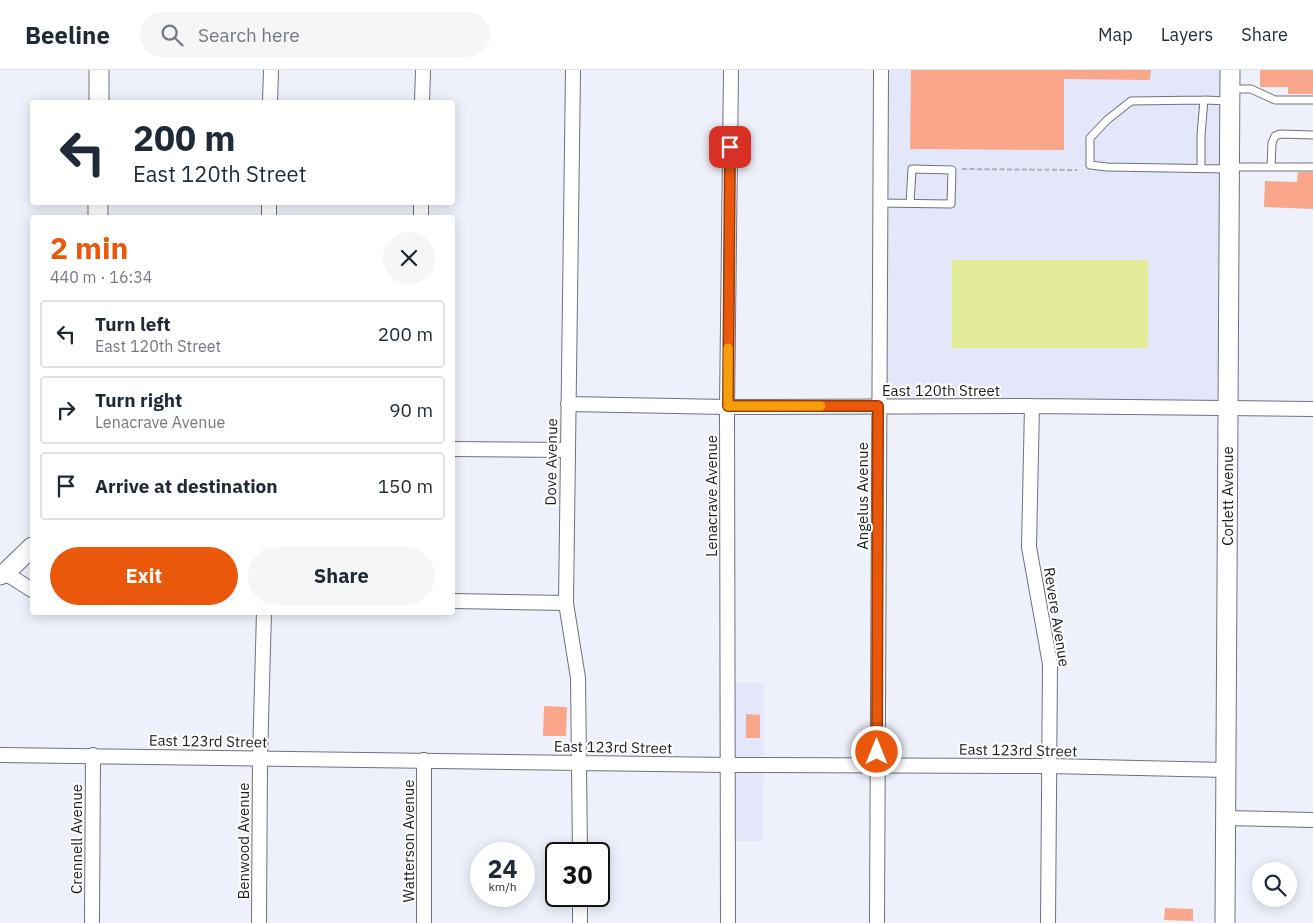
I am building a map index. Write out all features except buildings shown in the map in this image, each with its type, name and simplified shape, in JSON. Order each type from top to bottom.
[{"type":"street","points":[[99,70],[99,100]]},
{"type":"street","points":[[270,100],[271,70]]},
{"type":"street","points":[[422,70],[422,100]]},
{"type":"street","name":"Dove Avenue","points":[[573,70],[566,603],[578,678],[580,842]]},
{"type":"street","name":"Lenacrave Avenue","points":[[728,923],[728,406],[731,70]]},
{"type":"street","name":"Angelus Avenue","points":[[876,923],[881,70]]},
{"type":"street","name":"Corlett Avenue","points":[[1225,923],[1230,70]]},
{"type":"street","name":"East 120th Street","points":[[568,404],[1313,409]]},
{"type":"street","name":"Revere Avenue","points":[[1032,406],[1029,547],[1050,664],[1048,923]]},
{"type":"street","points":[[455,449],[567,450]]},
{"type":"street","points":[[30,549],[2,574],[30,589]]},
{"type":"street","points":[[455,601],[566,603]]},
{"type":"street","name":"Benwood Avenue","points":[[259,923],[260,758],[264,615]]},
{"type":"street","name":"East 123rd Street","points":[[0,755],[728,765],[1050,766],[1226,770]]},
{"type":"street","name":"Crennell Avenue","points":[[92,923],[93,755]]},
{"type":"street","name":"Watterson Avenue","points":[[424,760],[424,923]]},
{"type":"street","points":[[1226,818],[1313,820]]},
{"type":"street","points":[[580,907],[580,923]]},
{"type":"lane","points":[[1313,100],[1275,100],[1251,89],[1204,100],[1132,101],[1108,120],[1090,138],[1090,165],[1201,169],[1313,167]]},
{"type":"lane","points":[[1201,169],[1204,100]]},
{"type":"lane","points":[[1271,167],[1272,143],[1275,136],[1280,134],[1313,135]]},
{"type":"lane","points":[[880,202],[910,203],[951,204],[952,170],[912,169],[910,203]]},
{"type":"path","points":[[962,169],[1077,170]]},
{"type":"shaded area","points":[[881,70],[1230,70],[1228,409],[878,406]]},
{"type":"shaded area","points":[[728,683],[764,683],[763,841],[728,841]]},
{"type":"green space","points":[[952,260],[1148,260],[1148,348],[952,348]]},
{"type":"slow traffic","points":[[728,348],[728,406],[821,406]]},
{"type":"route","points":[[730,147],[728,406],[878,406],[877,752]]}]
